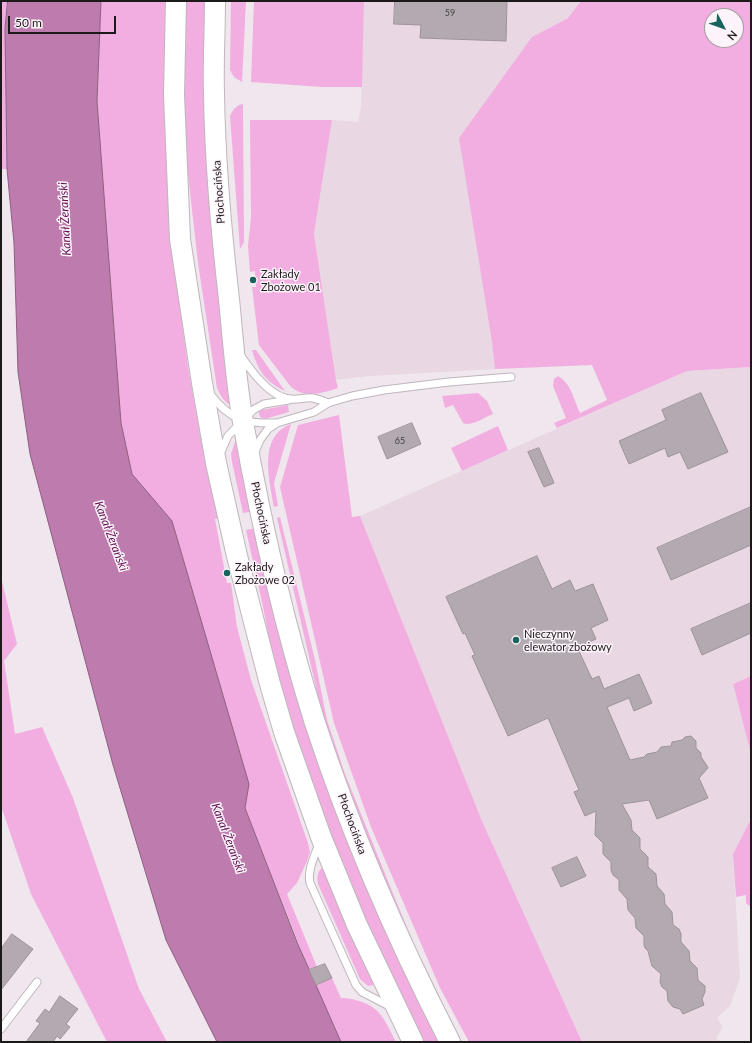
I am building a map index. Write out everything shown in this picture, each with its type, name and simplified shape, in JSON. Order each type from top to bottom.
[{"type":"main road","points":[[176,1],[174,95],[180,239],[216,464],[236,556],[284,732],[321,838],[357,925],[413,1042]]},
{"type":"main road","name":"Płochocińska","points":[[215,1],[214,91],[218,191],[234,346],[243,420],[262,516],[285,619],[315,723],[359,845],[425,993],[450,1042]]},
{"type":"lane","points":[[234,346],[246,364],[261,381],[271,390],[284,398],[291,399]]},
{"type":"lane","points":[[202,383],[221,408],[243,420],[256,424],[277,423],[314,412],[328,403],[352,396],[384,390],[449,382],[511,377]]},
{"type":"lane","points":[[216,464],[228,436],[253,410],[264,404],[291,399],[313,398],[328,403]]},
{"type":"lane","points":[[251,462],[260,440],[268,429],[277,423]]},
{"type":"lane","points":[[321,838],[308,876],[313,890],[356,985],[362,992],[397,1010]]},
{"type":"lane","points":[[1,1029],[37,982]]},
{"type":"shaded area","points":[[1,1],[8,1],[5,29],[7,169],[1,169]]},
{"type":"shaded area","points":[[101,1],[167,1],[175,271],[188,367],[200,434],[219,518],[215,519],[227,583],[231,583],[237,627],[251,680],[310,852],[297,883],[287,894],[317,967],[309,970],[245,808],[249,784],[172,521],[132,474],[121,423],[97,101]]},
{"type":"shaded area","points":[[186,1],[207,1],[233,406],[225,401],[217,388],[198,263],[185,148],[183,52]]},
{"type":"shaded area","points":[[231,1],[246,1],[242,82],[234,77],[230,70]]},
{"type":"shaded area","points":[[254,1],[364,1],[362,87],[322,87],[251,82]]},
{"type":"shaded area","points":[[364,1],[581,1],[568,18],[532,37],[492,342],[495,369],[370,376],[336,380],[314,234],[332,120],[358,122],[361,107]]},
{"type":"shaded area","points":[[581,1],[751,1],[751,367],[687,371],[557,428],[554,423],[566,418],[553,386],[554,379],[558,376],[569,387],[580,413],[607,400],[592,365],[495,369],[459,138],[532,37],[568,18]]},
{"type":"shaded area","points":[[243,104],[244,242],[240,249],[230,116],[238,105]]},
{"type":"shaded area","points":[[250,120],[332,120],[314,234],[338,388],[326,392],[308,394],[297,391],[291,387],[259,345],[252,287],[256,287],[255,271],[250,272],[248,246],[251,217]]},
{"type":"shaded area","points":[[252,350],[256,350],[285,391],[272,384],[263,375]]},
{"type":"shaded area","points":[[751,367],[751,676],[733,684],[751,754],[751,819],[733,854],[740,978],[730,1006],[717,1018],[723,1027],[716,1038],[721,1042],[582,1042],[482,821],[360,516],[687,371]]},
{"type":"shaded area","points":[[478,393],[487,401],[493,414],[474,423],[466,424],[463,423],[453,405],[445,408],[442,396]]},
{"type":"shaded area","points":[[288,405],[289,412],[265,419],[261,418],[259,415],[259,412],[262,410]]},
{"type":"shaded area","points":[[339,415],[352,517],[360,516],[482,821],[582,1042],[469,1042],[440,988],[371,827],[334,723],[280,487],[298,425]]},
{"type":"shaded area","points":[[291,424],[274,483],[278,506],[274,507],[268,461],[270,449],[273,439],[280,430]]},
{"type":"shaded area","points":[[498,426],[508,450],[462,471],[451,448]]},
{"type":"shaded area","points":[[236,439],[240,439],[254,511],[243,513],[231,454]]},
{"type":"shaded area","points":[[280,517],[315,660],[327,720],[345,774],[417,951],[462,1042],[459,1042],[438,1002],[363,831],[324,722],[277,518]]},
{"type":"shaded area","points":[[257,528],[273,601],[440,1042],[422,1042],[379,953],[309,780],[278,683],[246,530]]},
{"type":"shaded area","points":[[1,577],[17,644],[4,661],[15,734],[42,727],[73,798],[139,989],[167,1042],[107,1042],[31,894],[1,806]]},
{"type":"shaded area","points":[[751,676],[751,754],[733,684]]},
{"type":"shaded area","points":[[751,819],[751,907],[746,903],[746,895],[736,897],[733,854]]},
{"type":"shaded area","points":[[322,868],[326,871],[373,980],[373,985],[368,986],[360,979],[318,884],[319,871]]},
{"type":"shaded area","points":[[332,978],[341,998],[353,999],[373,1007],[378,1012],[386,1022],[396,1042],[341,1042],[316,985]]},
{"type":"water","name":"Kanał Żerański","points":[[8,1],[101,1],[97,101],[121,423],[132,474],[172,521],[249,784],[245,808],[297,942],[341,1042],[217,1042],[166,940],[113,765],[30,454],[18,372],[14,243],[7,169],[5,29]]},
{"type":"building","points":[[395,1],[507,1],[506,41],[420,38],[421,25],[394,24]]},
{"type":"building","points":[[701,393],[728,452],[688,469],[680,452],[668,457],[665,448],[629,464],[619,441],[666,420],[662,410]]},
{"type":"building","points":[[412,423],[421,444],[387,459],[378,437]]},
{"type":"building","points":[[539,448],[554,483],[544,487],[528,452]]},
{"type":"building","points":[[751,507],[751,545],[671,580],[657,548]]},
{"type":"building","points":[[537,556],[552,589],[570,580],[575,591],[593,584],[608,620],[591,628],[596,639],[577,647],[592,679],[599,676],[604,689],[639,674],[652,703],[634,711],[629,698],[607,707],[630,760],[657,752],[661,747],[671,746],[672,742],[691,736],[696,741],[696,748],[701,753],[701,757],[708,768],[699,778],[708,798],[657,819],[649,800],[622,804],[631,820],[632,830],[640,838],[640,849],[648,857],[648,867],[656,874],[657,886],[664,894],[665,904],[672,912],[673,925],[679,929],[681,934],[681,942],[689,951],[690,961],[697,968],[698,980],[705,986],[705,992],[702,999],[704,1005],[683,1014],[680,1009],[673,1007],[668,1001],[667,991],[662,987],[660,982],[661,974],[652,966],[648,951],[644,945],[644,936],[636,928],[635,918],[628,910],[627,899],[619,890],[619,880],[613,875],[611,870],[611,862],[603,854],[603,843],[595,835],[596,811],[585,816],[574,792],[579,790],[548,718],[508,736],[472,656],[475,655],[465,633],[463,634],[446,597]]},
{"type":"building","points":[[751,603],[751,633],[702,655],[691,629]]},
{"type":"building","points":[[577,857],[586,876],[561,887],[552,868]]},
{"type":"building","points":[[12,934],[33,949],[1,990],[1,949]]},
{"type":"building","points":[[325,964],[332,978],[316,985],[309,970]]},
{"type":"building","points":[[60,996],[78,1009],[66,1024],[70,1027],[60,1039],[57,1036],[53,1042],[26,1042],[40,1023],[36,1021],[45,1009],[49,1012]]},
{"type":"place","name":"Zakłady Zbożowe 01","points":[[253,280]]},
{"type":"place","name":"Zakłady Zbożowe 02","points":[[227,573]]},
{"type":"place","name":"Nieczynny elewator zbożowy","points":[[516,640]]}]
